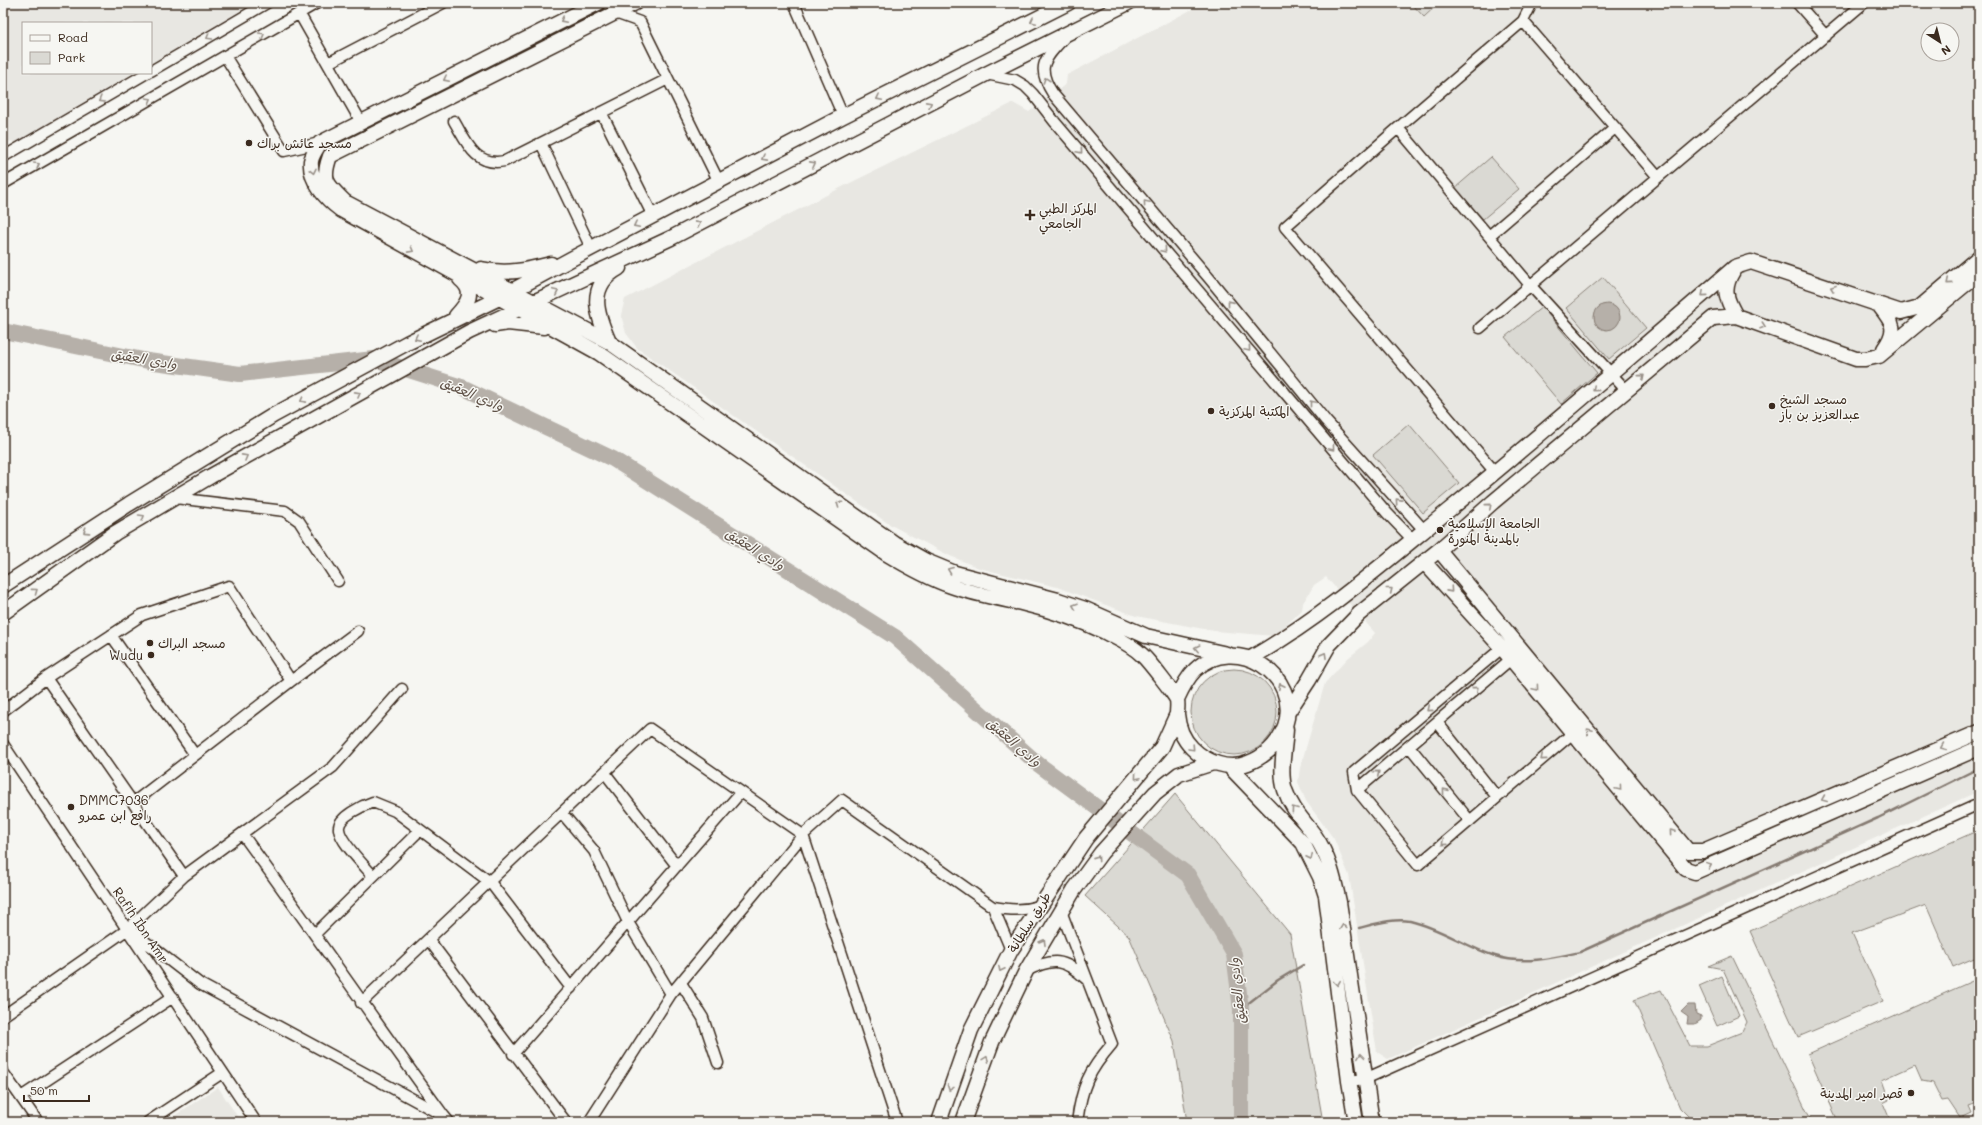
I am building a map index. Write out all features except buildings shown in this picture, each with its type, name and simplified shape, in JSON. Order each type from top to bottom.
[{"type":"main road","points":[[598,3],[320,144],[311,160],[313,173],[320,190],[329,201],[341,210],[454,267],[514,290],[609,342],[894,543],[926,561],[955,572],[1058,600],[1085,609],[1146,636],[1235,656],[1251,658],[1273,673],[1282,687],[1287,716],[1283,769],[1284,789],[1291,805],[1316,838],[1331,867],[1340,902],[1372,1122]]},
{"type":"main road","points":[[635,3],[330,156],[324,171],[329,187],[345,202],[454,267],[499,298],[576,338],[606,357],[886,554],[951,586],[1058,613],[1131,644],[1144,656],[1177,698]]},
{"type":"main road","points":[[3,586],[129,504],[274,415],[452,320],[499,298],[843,116],[1068,3]]},
{"type":"main road","points":[[3,613],[115,533],[211,476],[469,332],[671,238],[986,74],[1128,3]]},
{"type":"main road","points":[[609,342],[600,322],[596,300],[599,290],[605,280],[614,271],[671,238]]},
{"type":"main road","points":[[1251,658],[1294,631],[1343,596],[1413,540],[1612,375],[1650,340],[1735,267],[1751,262],[1901,312],[1920,307],[1979,257]]},
{"type":"main road","points":[[454,267],[504,273],[528,270],[571,259]]},
{"type":"main road","points":[[452,320],[467,304],[469,293],[468,287],[454,267]]},
{"type":"main road","points":[[1735,267],[1727,281],[1726,294],[1736,316]]},
{"type":"main road","points":[[1235,656],[1227,656],[1210,660],[1196,669],[1185,682],[1177,698],[1177,714],[1180,729],[1188,744],[1199,755],[1213,763],[1229,766],[1245,765],[1260,759],[1272,749],[1282,736],[1287,716],[1329,645],[1360,614],[1439,550],[1464,527],[1713,318],[1736,316],[1856,359],[1865,360],[1880,356],[1979,273]]},
{"type":"main road","points":[[1878,304],[1892,321],[1893,337],[1880,356]]},
{"type":"main road","points":[[469,332],[508,323],[524,323],[544,327],[576,338]]},
{"type":"main road","points":[[1650,340],[1665,358]]},
{"type":"main road","points":[[1450,509],[1464,527]]},
{"type":"main road","points":[[1439,550],[1688,851],[1703,851],[1979,732]]},
{"type":"main road","points":[[1424,562],[1502,648],[1686,869],[1695,872],[1979,748]]},
{"type":"main road","name":"طريق سلطانة","points":[[939,1122],[971,1030],[1011,950],[1059,876],[1086,838],[1162,747],[1177,714]]},
{"type":"main road","name":"طريق سلطانة","points":[[963,1122],[992,1042],[1026,971],[1074,890],[1101,853],[1155,793],[1179,774],[1213,763]]},
{"type":"main road","points":[[1229,766],[1304,843],[1320,878],[1326,896],[1349,1081],[1356,1122]]},
{"type":"street","points":[[152,70],[267,3]]},
{"type":"street","points":[[3,184],[317,3]]},
{"type":"street","points":[[328,63],[443,3]]},
{"type":"street","points":[[794,3],[843,116]]},
{"type":"street","points":[[1495,472],[1285,227],[1523,21],[1532,3]]},
{"type":"street","points":[[1797,3],[1826,36]]},
{"type":"street","points":[[1480,328],[1864,3]]},
{"type":"street","points":[[299,13],[361,122]]},
{"type":"street","points":[[615,13],[640,22],[719,182]]},
{"type":"street","points":[[1523,21],[1658,178]]},
{"type":"street","points":[[1070,32],[1051,52],[1043,65],[1044,80],[1068,112],[1204,272],[1326,421],[1424,530]]},
{"type":"street","points":[[225,56],[284,151],[320,144]]},
{"type":"street","points":[[5,155],[145,74]]},
{"type":"street","points":[[986,74],[1015,80],[1025,86],[1042,104],[1054,121],[1387,513],[1413,540]]},
{"type":"street","points":[[454,121],[476,155],[485,161],[495,163],[505,161],[668,79]]},
{"type":"street","points":[[601,112],[653,216]]},
{"type":"street","points":[[1054,121],[1068,112]]},
{"type":"street","points":[[1398,128],[1530,285],[1626,390]]},
{"type":"street","points":[[1489,236],[1615,128]]},
{"type":"street","points":[[541,143],[592,248]]},
{"type":"street","points":[[175,498],[286,511],[299,521],[338,581]]},
{"type":"street","points":[[3,711],[46,678],[142,615],[229,586],[290,681]]},
{"type":"street","points":[[133,803],[290,681],[358,631]]},
{"type":"street","points":[[111,635],[195,755]]},
{"type":"street","points":[[1502,648],[1354,772],[1357,790],[1418,865],[1573,733]]},
{"type":"street","points":[[1357,790],[1511,659]]},
{"type":"street","points":[[46,678],[184,876]]},
{"type":"street","points":[[3,1016],[128,928],[184,876],[243,835],[333,767],[402,689]]},
{"type":"street","points":[[1437,722],[1497,797]]},
{"type":"street","points":[[361,1004],[650,729],[803,835],[897,1122]]},
{"type":"street","name":"Rafih Ibn Amr","points":[[3,744],[128,928],[222,1073],[256,1122]]},
{"type":"street","points":[[1409,746],[1470,821]]},
{"type":"street","points":[[604,773],[677,866]]},
{"type":"street","points":[[513,1054],[741,792]]},
{"type":"street","points":[[589,1122],[671,994],[803,835],[842,800],[993,907],[1023,910],[1039,906]]},
{"type":"street","points":[[373,876],[342,839],[338,828],[340,822],[359,806],[374,802],[395,811],[490,882],[571,988]]},
{"type":"street","points":[[1349,1081],[1365,1079],[1979,804]]},
{"type":"street","points":[[562,813],[594,851],[628,922],[671,994]]},
{"type":"street","points":[[315,934],[420,830]]},
{"type":"street","points":[[243,835],[315,934],[361,1004],[443,1120]]},
{"type":"street","points":[[993,907],[1011,950]]},
{"type":"street","points":[[1061,910],[1112,1044],[1097,1062],[1086,1080],[1080,1101],[1077,1122]]},
{"type":"street","points":[[128,928],[200,984],[443,1120]]},
{"type":"street","points":[[429,940],[513,1054],[566,1122]]},
{"type":"street","points":[[1026,971],[1041,964],[1055,961],[1066,963],[1088,981]]},
{"type":"street","points":[[681,982],[703,1018],[718,1063]]},
{"type":"street","points":[[21,1097],[173,997]]},
{"type":"street","points":[[148,1122],[222,1073]]},
{"type":"street","points":[[5,1078],[21,1097],[36,1121]]},
{"type":"shaded area","points":[[3,3],[253,3],[152,62],[152,22],[22,22],[22,74],[131,74],[16,142],[3,141]]},
{"type":"shaded area","name":"الجامعة الإسلامية بالمدينة المنورة","points":[[1204,3],[1979,3],[1979,791],[1388,1059],[1377,1052],[1349,875],[1334,839],[1306,801],[1298,782],[1300,768],[1325,683],[1348,658],[1368,642],[1375,633],[1326,577],[1314,585],[1303,603],[1302,610],[1275,636],[1214,631],[1136,616],[1057,587],[979,568],[948,555],[889,524],[637,348],[626,333],[621,315],[625,299],[848,184],[1013,103],[1029,112],[1066,84],[1067,75]]},
{"type":"shaded area","points":[[1607,304],[1616,308],[1620,317],[1616,326],[1607,330],[1598,326],[1594,317],[1598,308]]},
{"type":"shaded area","points":[[1688,1005],[1695,1005],[1696,1014],[1701,1016],[1701,1020],[1695,1024],[1687,1024],[1688,1017],[1681,1012]]},
{"type":"shaded area","points":[[218,1087],[241,1122],[165,1122]]},
{"type":"green space","points":[[1411,3],[1439,3],[1424,17]]},
{"type":"green space","points":[[1491,157],[1519,189],[1483,219],[1455,188]]},
{"type":"green space","points":[[1603,277],[1646,328],[1609,359],[1566,308]]},
{"type":"green space","points":[[1542,307],[1597,373],[1561,404],[1505,337]]},
{"type":"green space","points":[[1409,424],[1459,483],[1423,513],[1373,455]]},
{"type":"green space","points":[[1234,669],[1250,672],[1258,676],[1270,688],[1274,696],[1277,712],[1274,728],[1270,736],[1258,748],[1250,752],[1234,755],[1218,752],[1210,748],[1198,736],[1194,728],[1191,712],[1194,696],[1198,688],[1210,676],[1218,672]]},
{"type":"green space","points":[[1175,794],[1290,934],[1323,1122],[1187,1122],[1174,1041],[1129,936],[1085,896]]},
{"type":"green space","points":[[1979,830],[1979,956],[1953,967],[1926,905],[1852,933],[1883,1001],[1798,1037],[1750,931]]},
{"type":"green space","points":[[1732,956],[1812,1122],[1694,1122],[1680,1108],[1634,1000],[1661,990],[1690,1046],[1707,1046],[1742,1032],[1747,1022],[1723,969],[1708,966]]},
{"type":"green space","points":[[1722,976],[1739,1016],[1717,1026],[1699,986]]},
{"type":"green space","points":[[1979,978],[1979,1102],[1968,1106],[1971,1113],[1960,1118],[1948,1100],[1942,1101],[1933,1083],[1922,1081],[1915,1065],[1882,1080],[1889,1100],[1883,1103],[1891,1122],[1840,1122],[1836,1117],[1808,1054]]},
{"type":"waterway","name":"وادي العقيق","points":[[3,331],[148,361],[240,374],[374,359],[462,387],[613,459],[895,637],[1038,764],[1188,875],[1234,954],[1241,1009],[1241,1122]]},
{"type":"waterway","points":[[1359,928],[1391,921],[1410,921],[1432,928],[1474,948],[1506,959],[1538,960],[1580,952],[1878,818],[1979,768]]},
{"type":"waterway","points":[[1241,1009],[1278,980],[1303,965]]},
{"type":"place","name":"مسجد عائش براك","points":[[249,143]]},
{"type":"place","name":"المركز الطبي الجامعي","points":[[1030,215]]},
{"type":"place","name":"مسجد الشيخ عبدالعزيز بن باز","points":[[1772,406]]},
{"type":"place","name":"المكتبة المركزية","points":[[1211,411]]},
{"type":"place","name":"الجامعة الإسلامية بالمدينة المنورة","points":[[1440,530]]},
{"type":"place","name":"مسجد البراك","points":[[150,643]]},
{"type":"place","name":"Wudu","points":[[151,655]]},
{"type":"place","name":"DMMC7036 رافع ابن عمرو","points":[[71,807]]},
{"type":"place","name":"قصر امير المدينة","points":[[1911,1093]]}]
